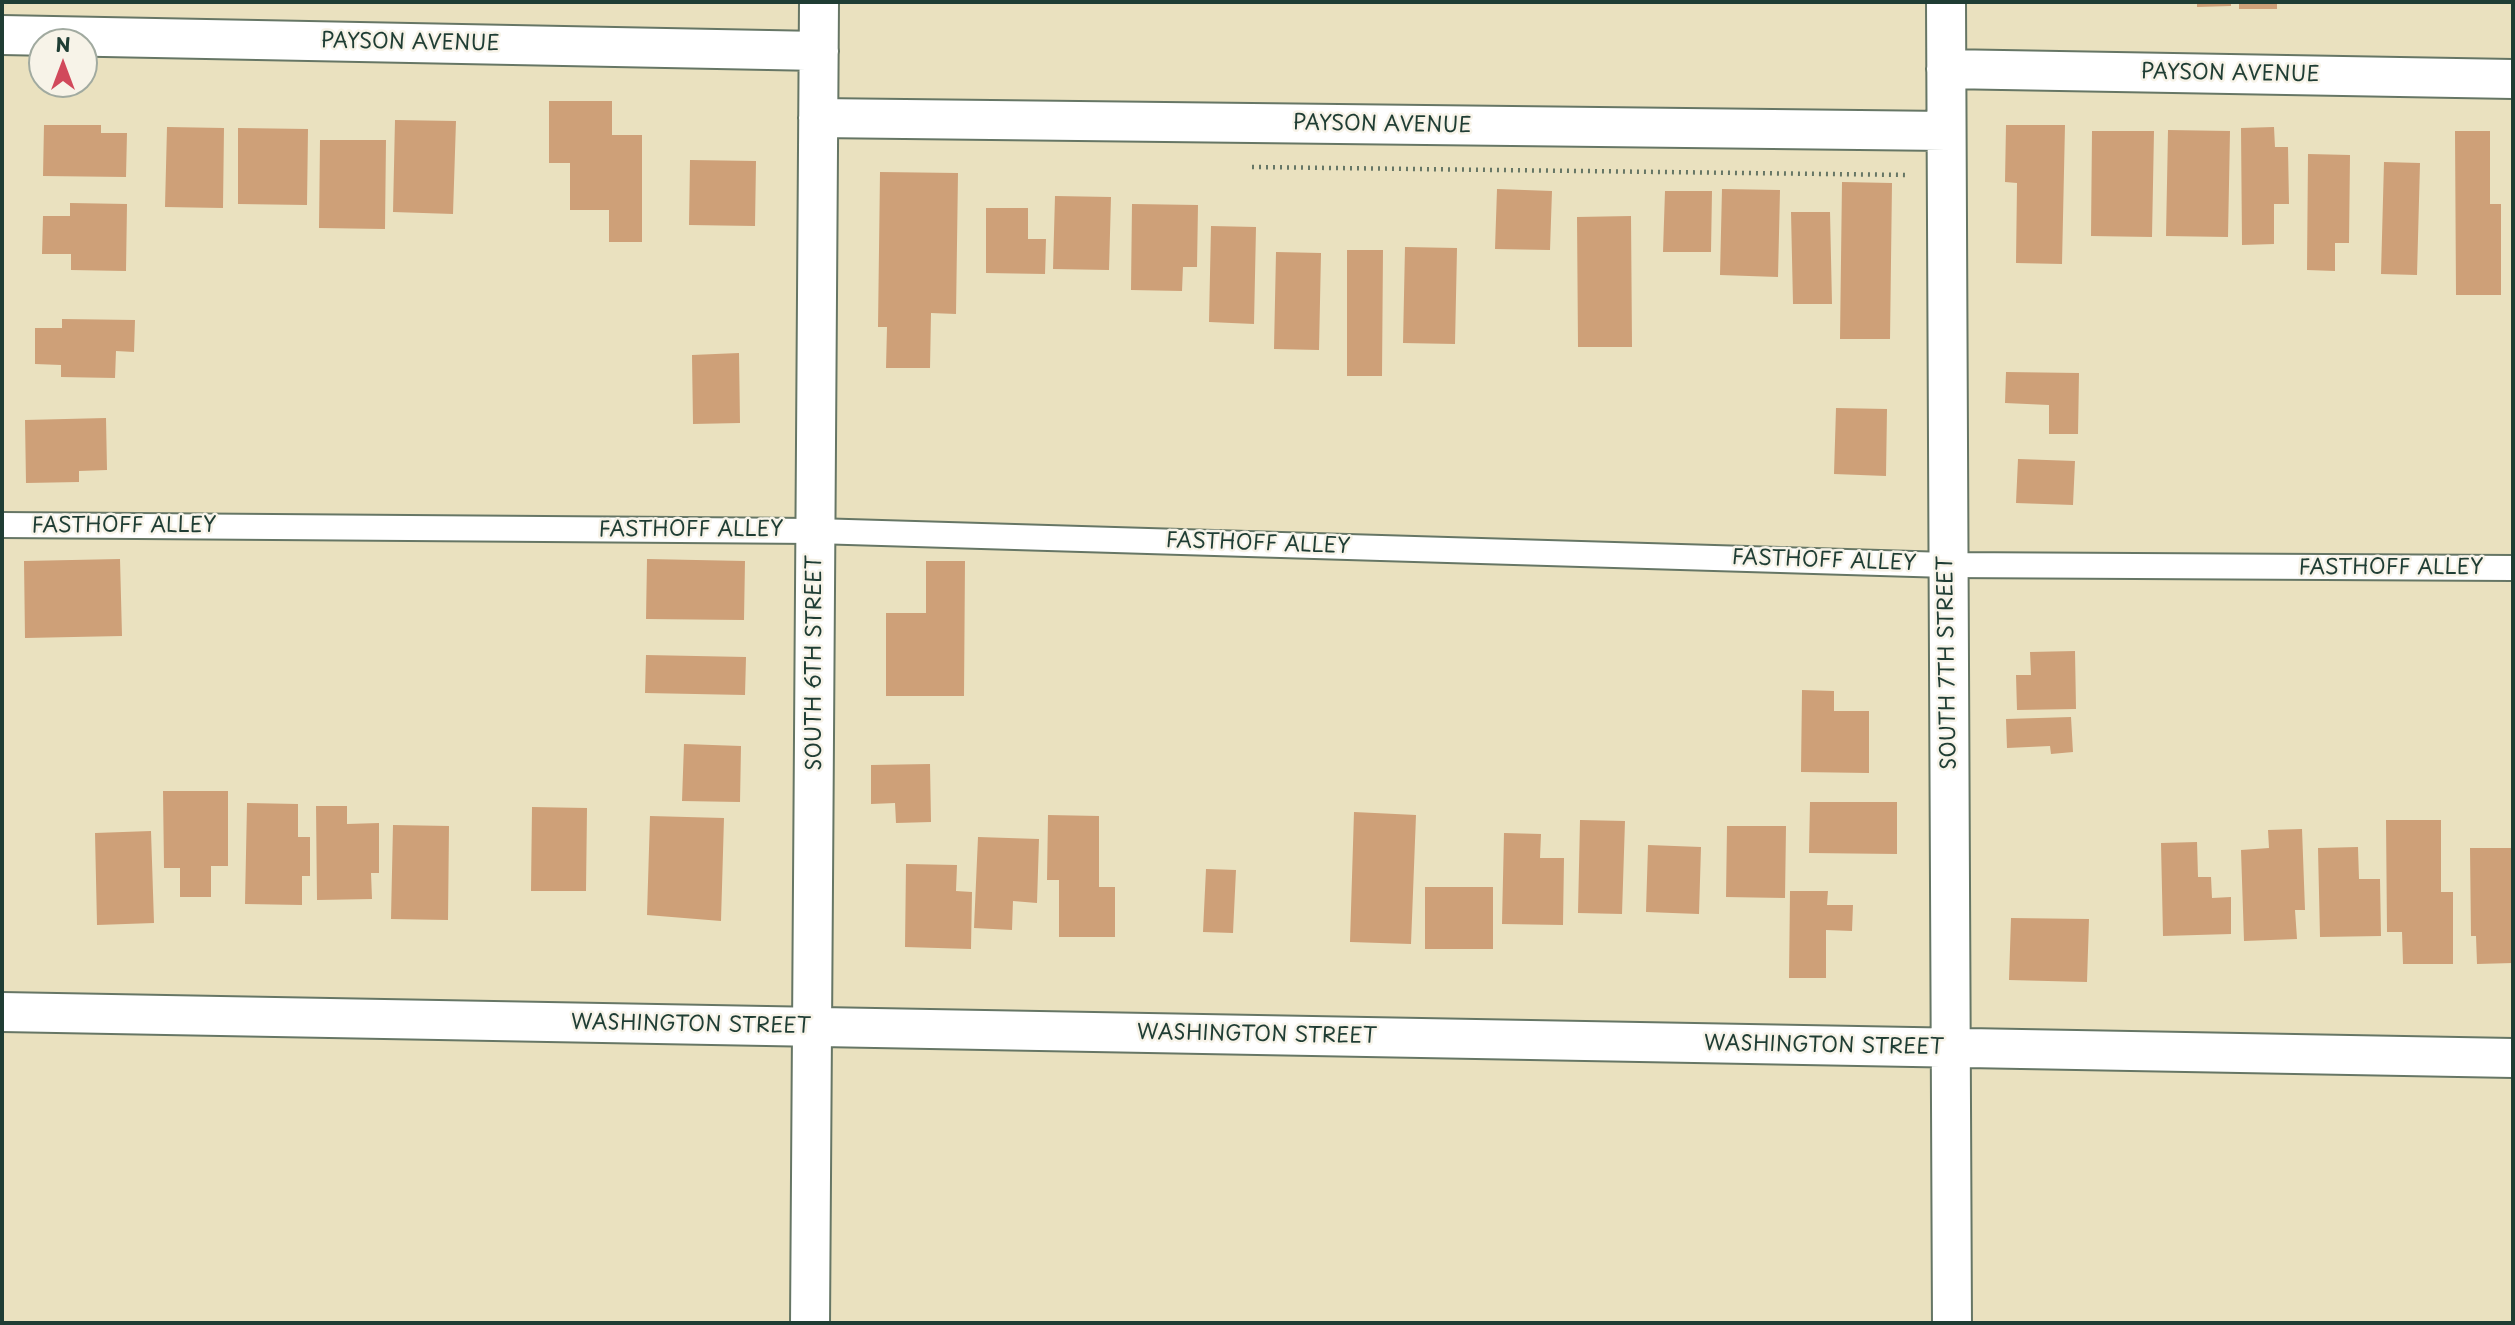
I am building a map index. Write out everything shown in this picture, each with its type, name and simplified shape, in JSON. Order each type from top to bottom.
[{"type":"street","name":"SOUTH 6TH STREET","points":[[810,1323],[819,2]]},
{"type":"street","name":"SOUTH 7TH STREET","points":[[1946,2],[1952,1323]]},
{"type":"street","name":"PAYSON AVENUE","points":[[2,35],[818,51]]},
{"type":"street","name":"PAYSON AVENUE","points":[[1946,69],[2513,79]]},
{"type":"street","name":"PAYSON AVENUE","points":[[818,118],[1946,131]]},
{"type":"street","name":"WASHINGTON STREET","points":[[2,1012],[2513,1058]]},
{"type":"lane","name":"FASTHOFF ALLEY","points":[[2,525],[816,531],[1947,565],[2513,568]]},
{"type":"path","points":[[1250,167],[1946,175]]},
{"type":"building","points":[[2197,2],[2231,2],[2231,6],[2197,7]]},
{"type":"building","points":[[2239,2],[2277,2],[2277,9],[2239,9]]},
{"type":"building","points":[[549,101],[612,101],[612,135],[642,135],[642,242],[609,242],[609,210],[570,210],[570,163],[549,163]]},
{"type":"building","points":[[395,120],[456,121],[453,214],[393,212]]},
{"type":"building","points":[[44,125],[101,125],[101,133],[127,133],[126,177],[43,176]]},
{"type":"building","points":[[2006,125],[2065,125],[2062,264],[2016,263],[2017,183],[2005,182]]},
{"type":"building","points":[[167,127],[224,128],[223,208],[165,207]]},
{"type":"building","points":[[2274,127],[2275,147],[2288,147],[2289,204],[2274,204],[2274,244],[2242,245],[2241,128]]},
{"type":"building","points":[[238,128],[308,129],[307,205],[238,204]]},
{"type":"building","points":[[2168,130],[2230,131],[2228,237],[2166,236]]},
{"type":"building","points":[[2092,131],[2154,131],[2152,237],[2091,236]]},
{"type":"building","points":[[2455,131],[2490,131],[2490,204],[2501,204],[2501,295],[2456,295]]},
{"type":"building","points":[[320,140],[386,140],[385,229],[319,228]]},
{"type":"building","points":[[2308,154],[2350,155],[2349,243],[2335,243],[2335,271],[2307,270]]},
{"type":"building","points":[[690,160],[756,161],[755,226],[689,225]]},
{"type":"building","points":[[2384,162],[2420,163],[2417,275],[2381,274]]},
{"type":"building","points":[[880,172],[958,173],[956,314],[931,313],[930,368],[886,368],[887,327],[878,327]]},
{"type":"building","points":[[1842,182],[1892,183],[1890,339],[1840,339]]},
{"type":"building","points":[[1497,189],[1552,191],[1550,250],[1495,249]]},
{"type":"building","points":[[1722,189],[1780,190],[1778,277],[1720,275]]},
{"type":"building","points":[[1665,191],[1712,191],[1711,252],[1663,252]]},
{"type":"building","points":[[1055,196],[1111,197],[1109,270],[1053,269]]},
{"type":"building","points":[[70,203],[127,204],[126,271],[71,270],[71,254],[42,254],[43,216],[70,216]]},
{"type":"building","points":[[1132,204],[1198,205],[1197,267],[1183,267],[1182,291],[1131,290]]},
{"type":"building","points":[[986,208],[1028,208],[1028,239],[1046,239],[1045,274],[986,273]]},
{"type":"building","points":[[1791,212],[1830,212],[1832,304],[1793,304]]},
{"type":"building","points":[[1631,216],[1632,347],[1578,347],[1577,217]]},
{"type":"building","points":[[1211,226],[1256,227],[1254,324],[1209,322]]},
{"type":"building","points":[[1405,247],[1457,248],[1455,344],[1403,343]]},
{"type":"building","points":[[1347,250],[1383,250],[1382,376],[1347,376]]},
{"type":"building","points":[[1276,252],[1321,253],[1319,350],[1274,349]]},
{"type":"building","points":[[62,319],[135,320],[134,352],[116,351],[115,378],[61,377],[61,365],[35,364],[35,328],[62,328]]},
{"type":"building","points":[[739,353],[740,423],[693,424],[692,355]]},
{"type":"building","points":[[2006,372],[2079,373],[2078,434],[2049,434],[2049,405],[2005,403]]},
{"type":"building","points":[[1836,408],[1887,409],[1886,476],[1834,474]]},
{"type":"building","points":[[106,418],[107,470],[79,471],[79,482],[26,483],[25,420]]},
{"type":"building","points":[[2018,459],[2075,461],[2073,505],[2016,503]]},
{"type":"building","points":[[120,559],[122,636],[25,638],[24,561]]},
{"type":"building","points":[[647,559],[745,561],[744,620],[646,619]]},
{"type":"building","points":[[926,561],[965,561],[964,696],[886,696],[886,613],[926,613]]},
{"type":"building","points":[[2075,651],[2076,709],[2017,710],[2016,675],[2031,675],[2030,652]]},
{"type":"building","points":[[646,655],[746,657],[745,695],[645,693]]},
{"type":"building","points":[[1802,690],[1834,691],[1834,711],[1869,711],[1869,773],[1801,772]]},
{"type":"building","points":[[2071,717],[2073,752],[2051,754],[2050,746],[2007,748],[2006,719]]},
{"type":"building","points":[[684,744],[741,746],[740,802],[682,801]]},
{"type":"building","points":[[930,764],[931,822],[896,823],[895,803],[871,804],[871,765]]},
{"type":"building","points":[[163,791],[228,791],[228,866],[211,866],[211,897],[180,897],[180,868],[164,868]]},
{"type":"building","points":[[1810,802],[1897,802],[1897,854],[1809,853]]},
{"type":"building","points":[[247,803],[298,804],[298,837],[310,837],[310,876],[302,876],[302,905],[245,904]]},
{"type":"building","points":[[316,806],[347,806],[347,824],[379,823],[379,873],[371,873],[372,899],[317,900]]},
{"type":"building","points":[[532,807],[587,808],[586,891],[531,891]]},
{"type":"building","points":[[1354,812],[1416,815],[1411,944],[1350,942]]},
{"type":"building","points":[[1048,815],[1099,816],[1099,887],[1115,887],[1115,937],[1059,937],[1059,880],[1047,880]]},
{"type":"building","points":[[650,816],[724,818],[721,921],[647,915]]},
{"type":"building","points":[[1580,820],[1625,821],[1622,914],[1578,913]]},
{"type":"building","points":[[2386,820],[2441,820],[2441,892],[2453,892],[2453,964],[2403,964],[2402,932],[2387,932]]},
{"type":"building","points":[[393,825],[449,826],[448,920],[391,919]]},
{"type":"building","points":[[1727,826],[1786,826],[1785,898],[1726,897]]},
{"type":"building","points":[[2302,829],[2305,910],[2295,910],[2297,939],[2244,941],[2241,850],[2269,848],[2268,830]]},
{"type":"building","points":[[151,831],[154,923],[97,925],[95,833]]},
{"type":"building","points":[[1504,833],[1541,834],[1540,858],[1564,858],[1563,925],[1502,924]]},
{"type":"building","points":[[978,837],[1039,839],[1037,903],[1013,901],[1012,930],[974,928]]},
{"type":"building","points":[[2197,842],[2198,877],[2211,877],[2212,898],[2231,897],[2231,934],[2163,936],[2161,843]]},
{"type":"building","points":[[1648,845],[1701,847],[1699,914],[1646,912]]},
{"type":"building","points":[[2358,847],[2359,879],[2380,879],[2381,936],[2320,937],[2318,848]]},
{"type":"building","points":[[2470,848],[2513,848],[2513,963],[2477,964],[2476,936],[2471,936]]},
{"type":"building","points":[[906,864],[957,865],[956,891],[972,892],[971,949],[905,947]]},
{"type":"building","points":[[1206,869],[1236,870],[1233,933],[1203,932]]},
{"type":"building","points":[[1425,887],[1493,887],[1493,949],[1425,949]]},
{"type":"building","points":[[1790,891],[1828,891],[1827,905],[1853,905],[1852,931],[1826,930],[1826,978],[1789,978]]},
{"type":"building","points":[[2011,918],[2089,919],[2087,982],[2009,980]]}]
